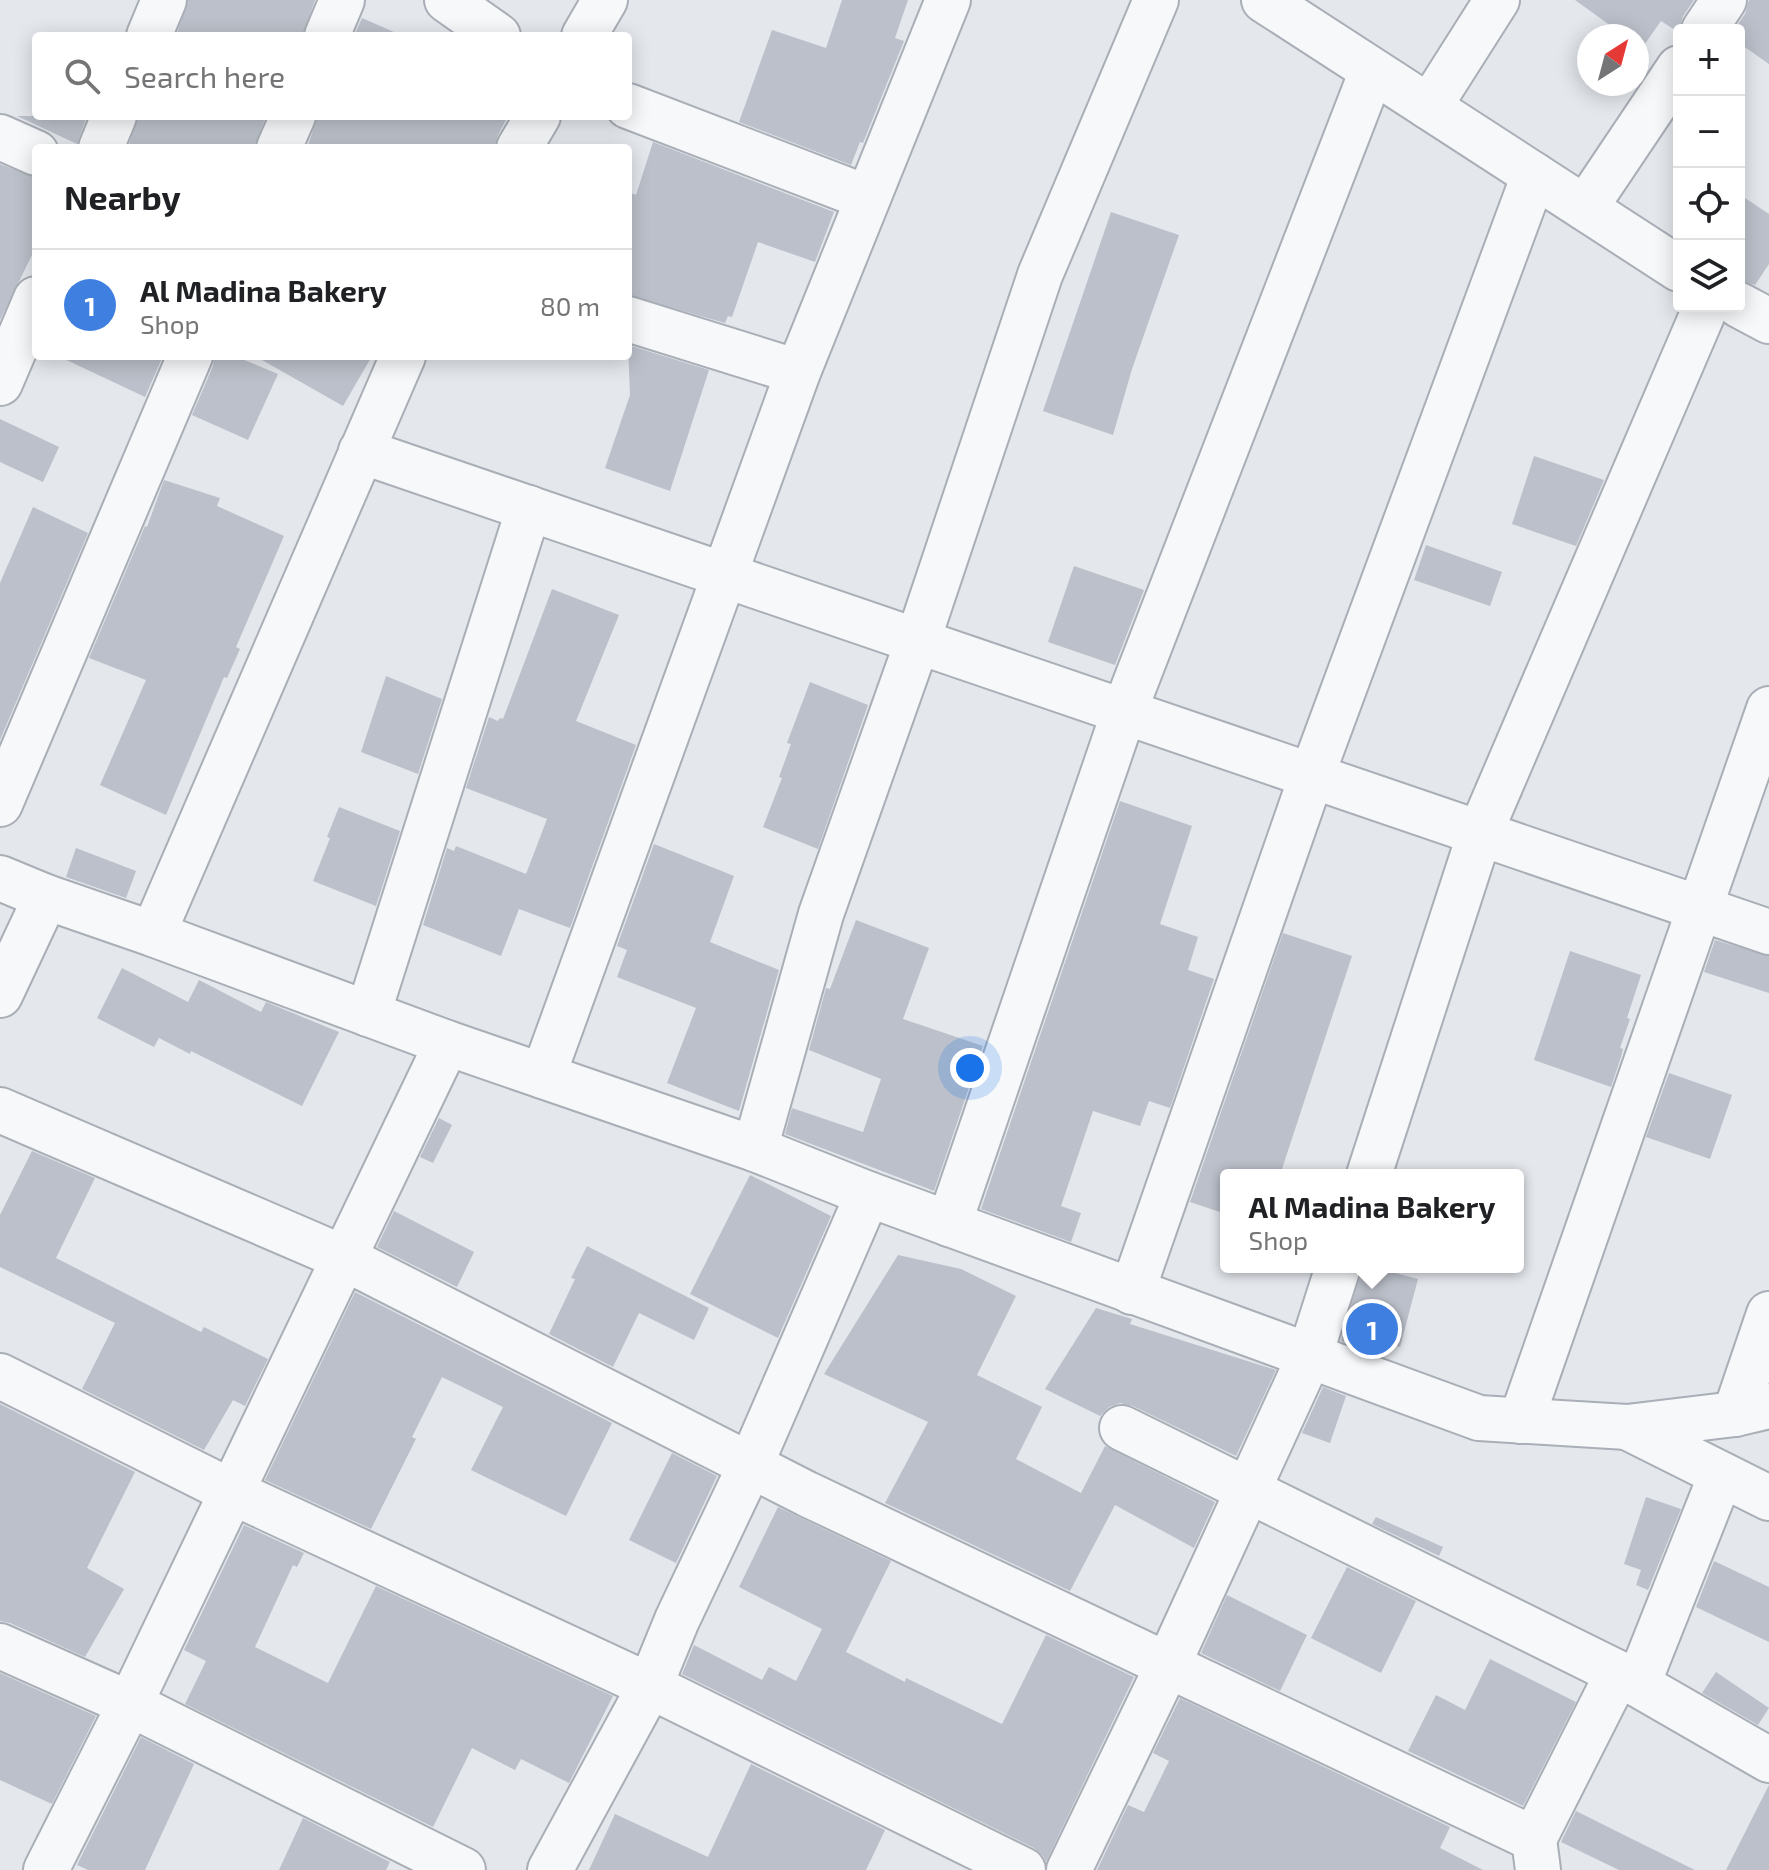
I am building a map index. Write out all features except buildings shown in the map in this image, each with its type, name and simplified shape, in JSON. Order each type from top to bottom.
[{"type":"street","points":[[151,32],[164,0]]},
{"type":"street","points":[[329,32],[342,0]]},
{"type":"street","points":[[447,0],[492,32]]},
{"type":"street","points":[[586,32],[605,0]]},
{"type":"street","points":[[755,1149],[821,914],[918,640],[1040,275],[1156,0]]},
{"type":"street","points":[[1265,0],[1673,265]]},
{"type":"street","points":[[1429,107],[1497,0]]},
{"type":"street","points":[[1708,24],[1724,0]]},
{"type":"street","points":[[543,1076],[798,372],[868,198],[937,3]]},
{"type":"street","points":[[949,1224],[1124,712],[1372,71]]},
{"type":"street","points":[[1585,208],[1673,77]]},
{"type":"street","points":[[632,108],[868,198]]},
{"type":"street","points":[[103,144],[112,120]]},
{"type":"street","points":[[281,144],[291,120]]},
{"type":"street","points":[[521,144],[536,120]]},
{"type":"street","points":[[0,137],[32,151]]},
{"type":"street","points":[[1132,1292],[1312,775],[1534,175]]},
{"type":"street","points":[[0,383],[32,308]]},
{"type":"street","points":[[1371,1169],[1480,833],[1703,312]]},
{"type":"street","points":[[632,320],[798,372]]},
{"type":"street","points":[[0,804],[188,360]]},
{"type":"street","points":[[153,934],[401,360]]},
{"type":"street","points":[[361,451],[1769,932]]},
{"type":"street","points":[[368,1014],[529,508]]},
{"type":"street","points":[[1521,1421],[1769,709]]},
{"type":"street","points":[[0,878],[447,1043],[755,1149],[868,1194],[1479,1418],[1627,1427],[1752,1410],[1769,1314]]},
{"type":"street","points":[[0,995],[46,897]]},
{"type":"street","points":[[46,1870],[130,1704],[447,1043]]},
{"type":"street","points":[[0,1110],[344,1258],[750,1466],[1167,1667],[1536,1854],[1628,1679],[1721,1475]]},
{"type":"street","points":[[550,1870],[650,1686],[868,1194]]},
{"type":"street","points":[[1069,1870],[1167,1667],[1310,1355],[1336,1273]]},
{"type":"street","points":[[0,1376],[230,1491],[650,1686],[1023,1870]]},
{"type":"street","points":[[1627,1427],[1769,1498]]},
{"type":"street","points":[[1122,1428],[1628,1679],[1766,1752]]},
{"type":"street","points":[[0,1646],[130,1704],[463,1870]]},
{"type":"place","name":"Al Madina Bakery","points":[[1372,1329]]}]
